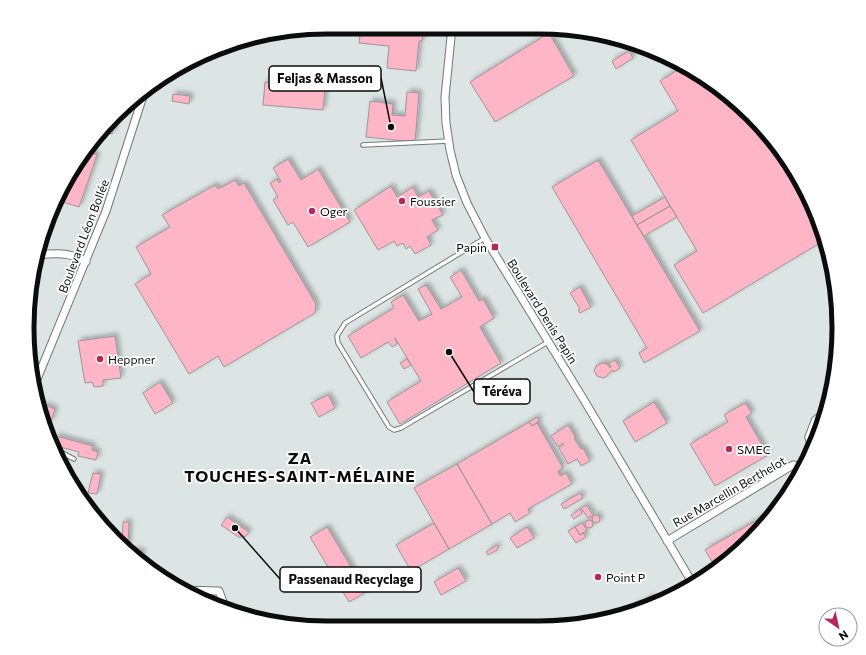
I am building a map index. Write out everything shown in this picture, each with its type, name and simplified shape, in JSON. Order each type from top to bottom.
[{"type":"street","name":"Boulevard Denis Papin","points":[[451,34],[445,97],[446,123],[450,150],[459,182],[467,203],[485,238],[584,400],[690,579]]},
{"type":"street","name":"Boulevard Léon Bollée","points":[[39,376],[106,211],[141,101]]},
{"type":"street","points":[[44,254],[68,254],[86,262]]},
{"type":"street","name":"Rue Marcellin Berthelot","points":[[667,541],[793,465],[797,466]]},
{"type":"street","points":[[197,590],[219,591],[223,602]]},
{"type":"lane","points":[[363,145],[448,141]]},
{"type":"lane","points":[[485,238],[345,323],[337,336],[338,343],[342,350],[389,427],[394,430],[401,428],[548,342]]},
{"type":"lane","points":[[809,443],[807,437],[811,425],[818,416]]},
{"type":"lane","points":[[62,453],[74,459]]},
{"type":"building","points":[[360,34],[423,34],[422,41],[419,41],[416,71],[387,68],[389,46],[359,43]]},
{"type":"building","points":[[547,34],[550,35],[574,76],[495,122],[470,82]]},
{"type":"building","points":[[629,51],[633,58],[616,69],[612,61]]},
{"type":"building","points":[[678,70],[702,83],[746,120],[783,164],[810,215],[819,243],[703,313],[674,265],[697,251],[631,140],[678,111],[660,81]]},
{"type":"building","points":[[265,82],[325,87],[323,110],[263,105]]},
{"type":"building","points":[[407,92],[419,93],[415,142],[366,137],[370,101],[393,104],[392,115],[405,116]]},
{"type":"building","points":[[173,94],[190,96],[189,104],[172,101]]},
{"type":"building","points":[[115,126],[112,134],[108,133]]},
{"type":"building","points":[[92,153],[97,155],[79,207],[62,202],[83,164]]},
{"type":"building","name":"Oger","points":[[288,159],[301,180],[318,169],[350,222],[308,247],[293,222],[288,225],[273,200],[278,197],[270,183],[277,179],[279,183],[281,181],[273,168]]},
{"type":"building","points":[[598,160],[700,331],[644,363],[639,353],[647,348],[552,187]]},
{"type":"building","points":[[235,180],[239,186],[244,183],[316,304],[315,313],[224,367],[218,356],[189,374],[135,284],[151,274],[136,247],[170,227],[162,215],[215,185],[218,189]]},
{"type":"building","points":[[391,186],[397,197],[413,187],[418,197],[429,191],[443,215],[432,220],[438,230],[427,237],[431,245],[415,254],[410,246],[406,249],[403,243],[397,246],[394,241],[378,250],[354,210]]},
{"type":"building","points":[[665,197],[670,206],[637,225],[632,216]]},
{"type":"building","points":[[670,206],[677,217],[644,236],[637,225]]},
{"type":"building","points":[[461,270],[479,301],[483,299],[494,318],[480,327],[501,363],[400,424],[387,402],[421,381],[395,338],[397,344],[392,347],[388,342],[361,358],[348,336],[394,308],[391,302],[403,295],[419,321],[432,314],[418,289],[426,285],[441,309],[462,297],[450,277]]},
{"type":"building","points":[[580,287],[591,307],[580,313],[578,310],[580,309],[570,293]]},
{"type":"building","name":"Heppner","points":[[115,336],[121,378],[103,380],[103,386],[94,387],[92,382],[85,383],[78,341]]},
{"type":"building","points":[[407,359],[411,365],[404,369],[400,363]]},
{"type":"building","points":[[615,360],[620,368],[614,372],[613,370],[606,377],[603,378],[597,376],[594,371],[596,366],[603,363],[607,364],[610,368],[609,363]]},
{"type":"building","points":[[160,382],[173,403],[155,414],[143,393]]},
{"type":"building","points":[[328,395],[335,408],[319,417],[311,403]]},
{"type":"building","points":[[654,402],[667,423],[635,442],[623,421]]},
{"type":"building","name":"SMEC","points":[[745,403],[752,413],[746,417],[768,455],[715,486],[690,444],[728,422],[724,415]]},
{"type":"building","points":[[45,406],[55,409],[51,422],[50,422]]},
{"type":"building","points":[[537,417],[539,421],[532,426],[529,422]]},
{"type":"building","points":[[529,422],[532,426],[537,423],[563,468],[558,471],[560,476],[566,473],[572,484],[528,509],[530,513],[515,522],[510,513],[492,524],[457,464]]},
{"type":"building","points":[[568,425],[576,438],[574,438],[581,449],[583,448],[590,461],[581,466],[577,459],[568,464],[559,448],[564,444],[563,443],[558,447],[551,436]]},
{"type":"building","points":[[56,436],[93,446],[92,450],[98,452],[96,460],[78,456],[79,452],[59,447],[55,438]]},
{"type":"building","points":[[457,464],[492,524],[449,549],[414,488]]},
{"type":"building","points":[[93,473],[101,474],[97,494],[88,493]]},
{"type":"building","points":[[580,493],[583,498],[564,509],[561,504]]},
{"type":"building","points":[[586,505],[593,515],[588,518],[581,508]]},
{"type":"building","points":[[580,509],[582,513],[574,519],[571,515]]},
{"type":"building","points":[[596,515],[599,516],[599,522],[596,523],[593,522],[592,519],[593,516]]},
{"type":"building","points":[[227,517],[249,532],[245,537],[242,535],[240,538],[221,525]]},
{"type":"building","points":[[762,517],[746,535],[713,563],[705,550]]},
{"type":"building","points":[[589,520],[592,521],[592,527],[589,528],[586,527],[585,524],[586,521]]},
{"type":"building","points":[[123,522],[129,522],[128,543],[122,537]]},
{"type":"building","points":[[434,523],[449,549],[411,571],[396,545]]},
{"type":"building","points":[[582,523],[587,530],[580,535],[575,527]]},
{"type":"building","points":[[327,527],[366,592],[349,602],[310,537]]},
{"type":"building","points":[[527,527],[534,538],[517,548],[510,538]]},
{"type":"building","points":[[575,527],[580,535],[583,533],[586,537],[576,543],[568,531]]},
{"type":"building","points":[[497,545],[497,550],[488,555],[486,552]]},
{"type":"building","points":[[458,568],[466,581],[441,595],[434,582]]},
{"type":"place","name":"Feljas & Masson","points":[[391,127]]},
{"type":"place","name":"Foussier","points":[[402,201]]},
{"type":"place","name":"Oger","points":[[312,211]]},
{"type":"place","name":"Papin","points":[[495,247]]},
{"type":"place","name":"Téréva","points":[[449,352]]},
{"type":"place","name":"Heppner","points":[[100,359]]},
{"type":"place","name":"SMEC","points":[[729,449]]},
{"type":"place","name":"Passenaud Recyclage","points":[[235,528]]},
{"type":"place","name":"Point P","points":[[598,577]]},
{"type":"district","name":"ZA TOUCHES-SAINT-MÉLAINE","points":[[300,466]]}]
